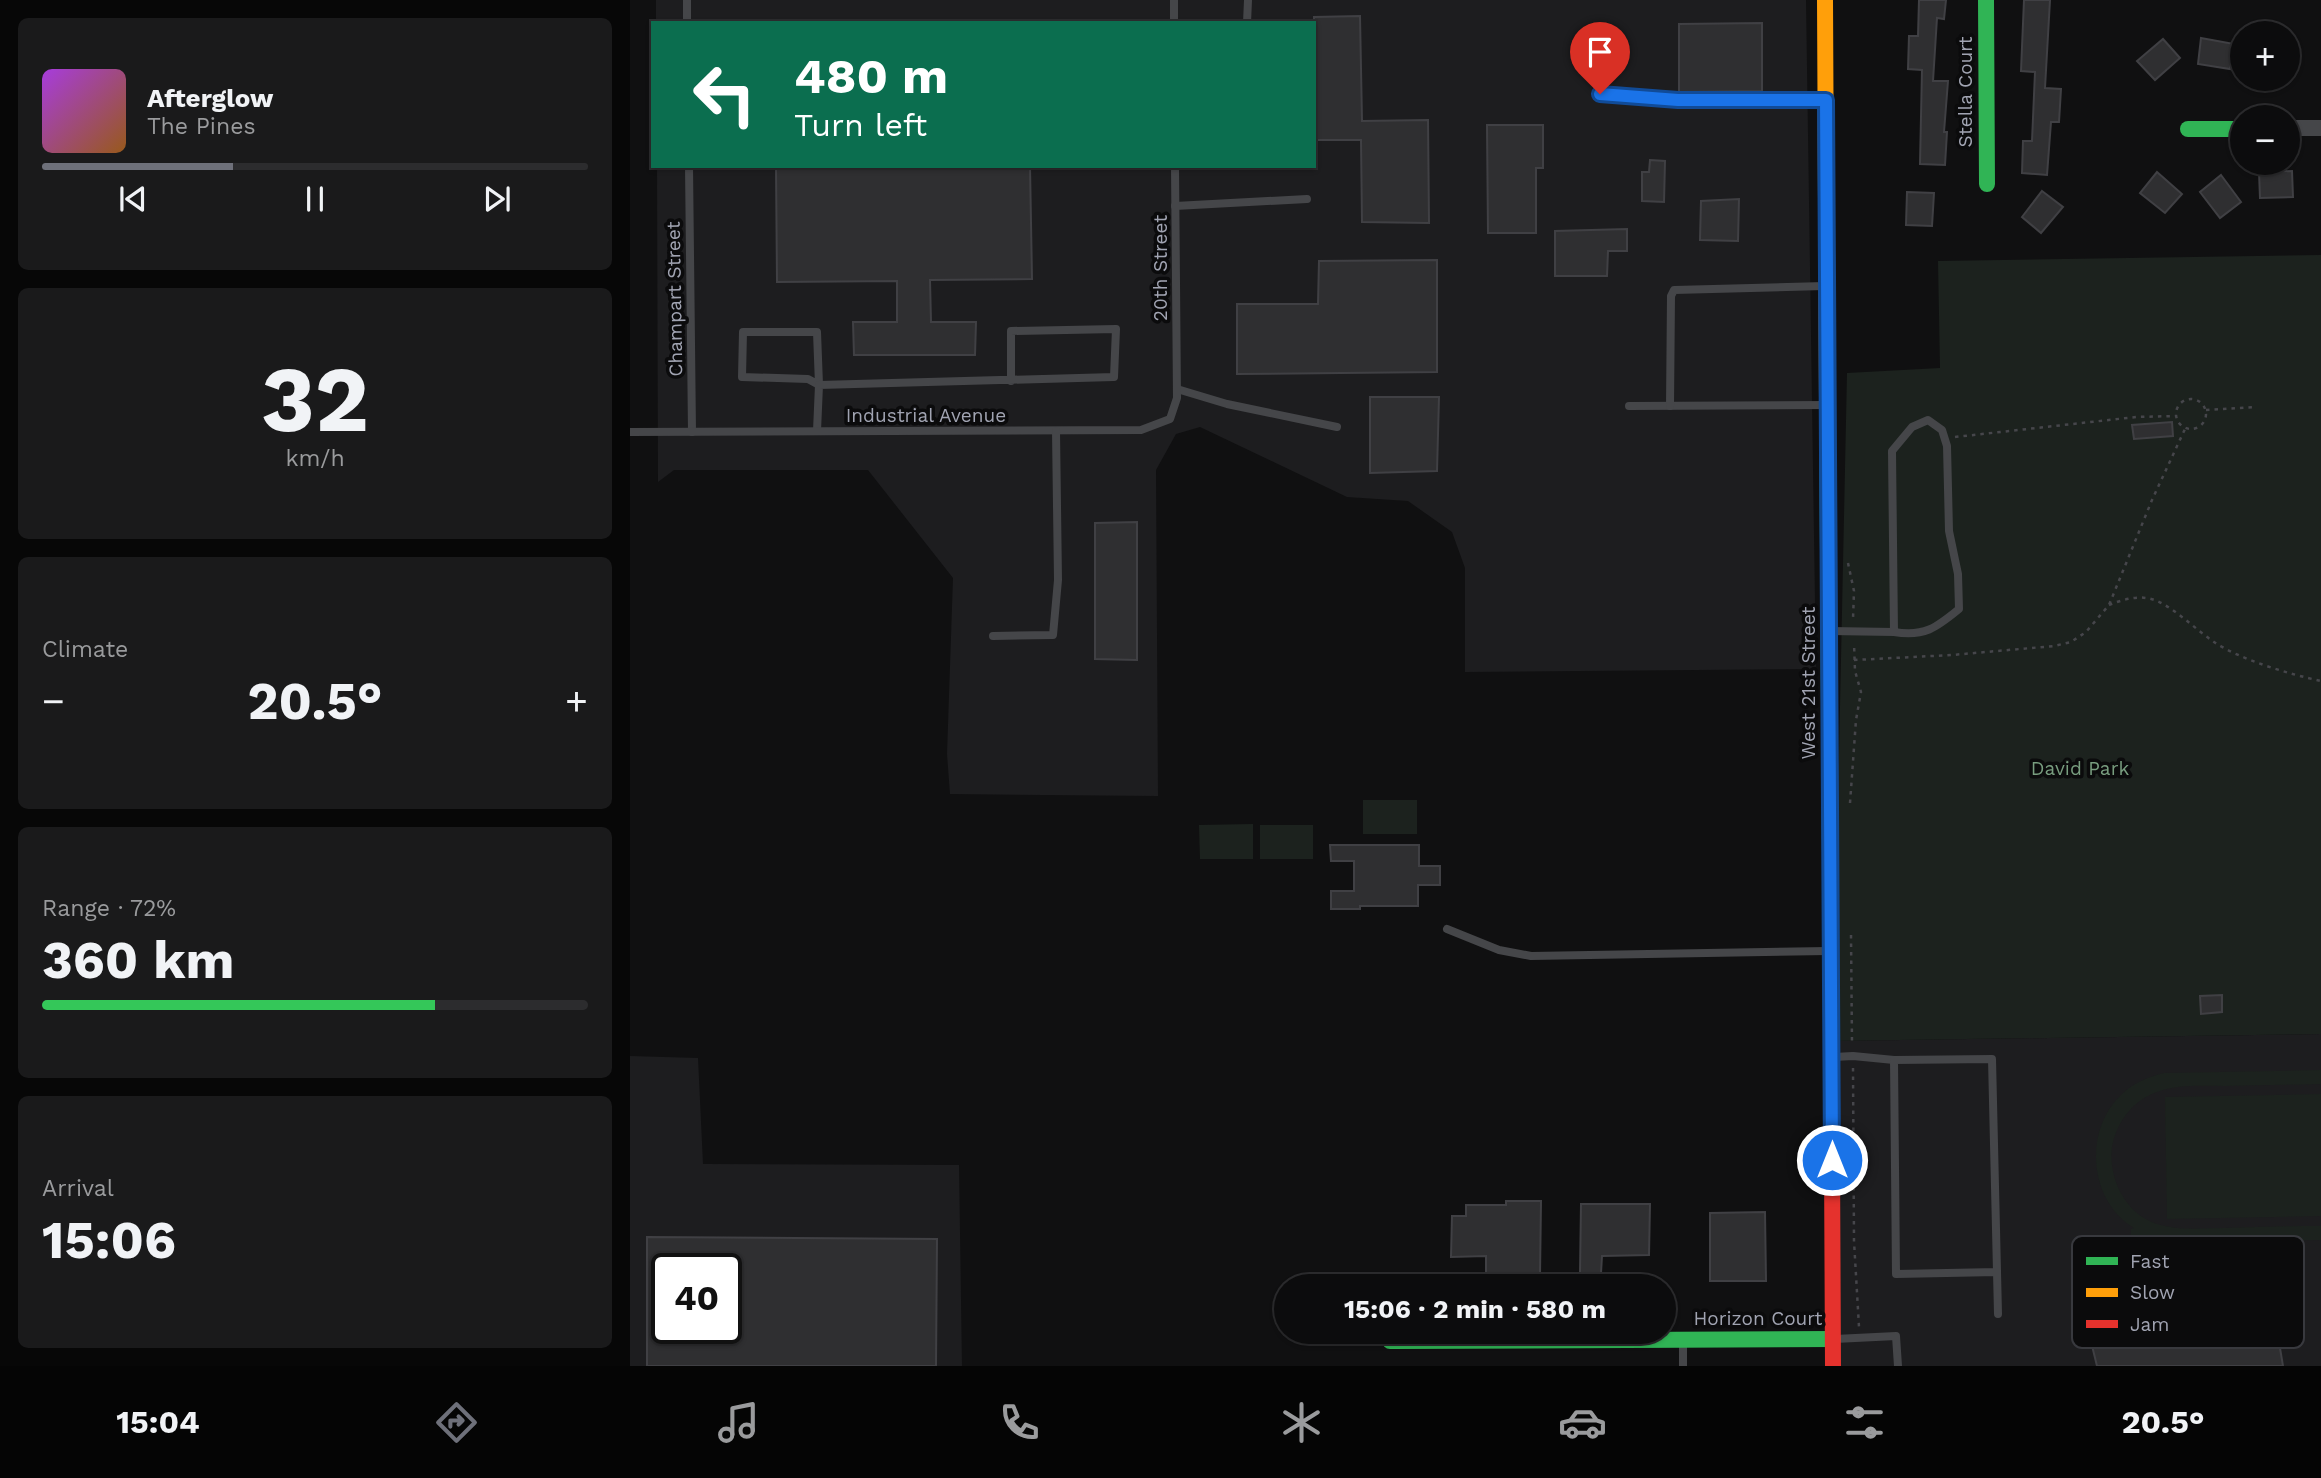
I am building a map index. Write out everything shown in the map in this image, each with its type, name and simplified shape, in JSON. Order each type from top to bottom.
[{"type":"street","name":"West 21st Street","points":[[1825,0],[1833,1366]]},
{"type":"street","name":"Stella Court","points":[[1986,0],[1987,184]]},
{"type":"street","points":[[2300,128],[2321,128]]},
{"type":"street","points":[[2188,129],[2230,129]]},
{"type":"street","name":"Horizon Court","points":[[1676,1340],[1833,1339]]},
{"type":"lane","points":[[687,0],[687,21]]},
{"type":"lane","points":[[1174,0],[1174,21]]},
{"type":"lane","points":[[1247,21],[1248,0]]},
{"type":"lane","points":[[1600,94],[1678,100],[1826,100]]},
{"type":"lane","name":"Champart Street","points":[[689,168],[692,432]]},
{"type":"lane","name":"20th Street","points":[[1175,168],[1177,370]]},
{"type":"lane","points":[[1175,206],[1307,198]]},
{"type":"lane","points":[[1670,406],[1671,296],[1674,290],[1827,286]]},
{"type":"lane","points":[[817,431],[819,385],[817,332],[743,332],[742,377],[808,379],[819,385],[1011,380],[1114,377],[1116,328],[1011,331],[1011,380]]},
{"type":"lane","name":"Industrial Avenue","points":[[630,432],[1140,430],[1170,419],[1177,398],[1177,370]]},
{"type":"lane","points":[[1177,389],[1227,404],[1337,427]]},
{"type":"lane","points":[[1629,406],[1828,405]]},
{"type":"lane","points":[[1829,631],[1894,632],[1912,635],[1939,626],[1959,609],[1958,574],[1949,531],[1947,446],[1942,430],[1928,420],[1912,427],[1892,451],[1894,632]]},
{"type":"lane","points":[[993,636],[1053,635],[1058,580],[1056,431]]},
{"type":"lane","points":[[1447,929],[1499,950],[1531,956],[1831,951]]},
{"type":"lane","points":[[1831,1057],[1894,1060],[1992,1059],[1998,1314]]},
{"type":"lane","points":[[1894,1060],[1896,1274],[1997,1272]]},
{"type":"lane","points":[[1833,1339],[1896,1336],[1898,1366]]},
{"type":"lane","points":[[1683,1340],[1683,1366]]},
{"type":"path","points":[[2186,399],[2202,403],[2206,410],[2206,420],[2198,429],[2185,429],[2180,426],[2175,416],[2177,406],[2186,399]]},
{"type":"path","points":[[2206,410],[2255,407]]},
{"type":"path","points":[[1945,439],[2136,417],[2175,416]]},
{"type":"path","points":[[1854,660],[2054,646],[2071,642],[2086,632],[2109,605],[2152,500],[2185,429]]},
{"type":"path","points":[[2109,605],[2130,598],[2156,600],[2217,644],[2277,668],[2321,681]]},
{"type":"shaded area","points":[[656,0],[1806,0],[1816,669],[1465,672],[1465,568],[1452,532],[1408,501],[1347,497],[1200,427],[1176,434],[1156,470],[1158,796],[950,794],[947,754],[953,578],[868,470],[674,470],[658,482],[657,168],[1316,168],[1316,21],[656,21]]},
{"type":"shaded area","points":[[2321,1034],[2321,1366],[1838,1366],[1833,1041]]},
{"type":"shaded area","points":[[630,1056],[698,1058],[703,1164],[959,1165],[962,1366],[630,1366]]},
{"type":"green space","name":"David Park","points":[[2321,255],[2321,1034],[1833,1041],[1847,373],[1940,368],[1938,261]]},
{"type":"green space","points":[[1363,800],[1417,800],[1417,834],[1363,834]]},
{"type":"green space","points":[[1253,824],[1253,859],[1200,859],[1199,825]]},
{"type":"green space","points":[[1260,825],[1313,825],[1313,859],[1260,859]]},
{"type":"green space","points":[[2321,1070],[2321,1084],[2191,1086],[2157,1092],[2140,1101],[2122,1121],[2114,1138],[2111,1159],[2116,1182],[2128,1203],[2136,1212],[2157,1224],[2191,1229],[2321,1226],[2321,1240],[2304,1240],[2304,1236],[2131,1236],[2131,1229],[2134,1228],[2119,1216],[2100,1184],[2096,1165],[2097,1146],[2101,1127],[2109,1110],[2121,1095],[2141,1081],[2164,1073]]},
{"type":"green space","points":[[2321,1094],[2321,1216],[2167,1219],[2165,1097]]},
{"type":"building","points":[[1919,0],[1946,0],[1944,19],[1937,18],[1933,81],[1948,81],[1944,132],[1947,132],[1945,165],[1920,164],[1922,70],[1908,69],[1909,36],[1918,36]]},
{"type":"building","points":[[2024,0],[2050,0],[2045,88],[2061,89],[2059,122],[2051,122],[2047,175],[2022,173],[2023,141],[2032,141],[2035,72],[2021,71]]},
{"type":"building","points":[[1360,16],[1362,121],[1428,120],[1429,223],[1362,222],[1361,140],[1316,140],[1314,17]]},
{"type":"building","points":[[1762,23],[1762,91],[1679,92],[1679,24]]},
{"type":"building","points":[[2201,38],[2230,43],[2230,69],[2198,64]]},
{"type":"building","points":[[2163,39],[2180,58],[2155,80],[2137,61]]},
{"type":"building","points":[[1487,125],[1543,125],[1543,168],[1536,168],[1536,233],[1488,233]]},
{"type":"building","points":[[1650,160],[1665,161],[1664,202],[1642,201],[1642,172],[1649,172]]},
{"type":"building","points":[[776,168],[1030,168],[1032,279],[930,280],[931,322],[976,322],[975,355],[854,355],[853,322],[897,322],[897,281],[777,282]]},
{"type":"building","points":[[2157,172],[2182,194],[2165,213],[2140,193]]},
{"type":"building","points":[[2221,175],[2241,202],[2220,218],[2200,192]]},
{"type":"building","points":[[2259,175],[2292,175],[2293,197],[2260,198]]},
{"type":"building","points":[[2042,191],[2063,207],[2041,233],[2022,217]]},
{"type":"building","points":[[1907,192],[1934,193],[1932,226],[1906,225]]},
{"type":"building","points":[[1739,199],[1738,241],[1700,240],[1701,201]]},
{"type":"building","points":[[1627,229],[1627,251],[1608,251],[1607,276],[1555,276],[1555,231]]},
{"type":"building","points":[[1437,260],[1437,372],[1237,374],[1237,304],[1318,304],[1319,261]]},
{"type":"building","points":[[1370,397],[1439,397],[1437,471],[1370,473]]},
{"type":"building","points":[[2172,422],[2173,436],[2134,439],[2132,425]]},
{"type":"building","points":[[1137,522],[1137,660],[1095,659],[1095,523]]},
{"type":"building","points":[[1330,845],[1419,845],[1419,866],[1440,866],[1440,885],[1418,885],[1418,906],[1331,909],[1331,891],[1354,891],[1354,861],[1331,861]]},
{"type":"building","points":[[2222,995],[2222,1012],[2201,1014],[2200,996]]},
{"type":"building","points":[[1506,1201],[1541,1201],[1540,1274],[1486,1274],[1486,1256],[1451,1257],[1452,1216],[1466,1216],[1466,1205],[1506,1205]]},
{"type":"building","points":[[1581,1204],[1650,1204],[1649,1255],[1602,1256],[1601,1273],[1580,1273]]},
{"type":"building","points":[[1765,1212],[1766,1281],[1710,1281],[1710,1213]]},
{"type":"building","points":[[647,1237],[937,1239],[936,1366],[647,1366]]},
{"type":"building","points":[[2093,1348],[2280,1348],[2283,1366],[2097,1366]]},
{"type":"traffic: fast","points":[[1986,0],[1987,184]]},
{"type":"traffic: fast","points":[[2188,129],[2230,129]]},
{"type":"traffic: fast","points":[[1827,398],[1832,1159]]},
{"type":"traffic: fast","points":[[1676,1340],[1833,1339]]},
{"type":"traffic: slow","points":[[1825,0],[1827,398]]},
{"type":"traffic: jam","points":[[1832,1159],[1833,1366]]},
{"type":"route","points":[[1600,94],[1678,100],[1826,100],[1832,1160]]}]
